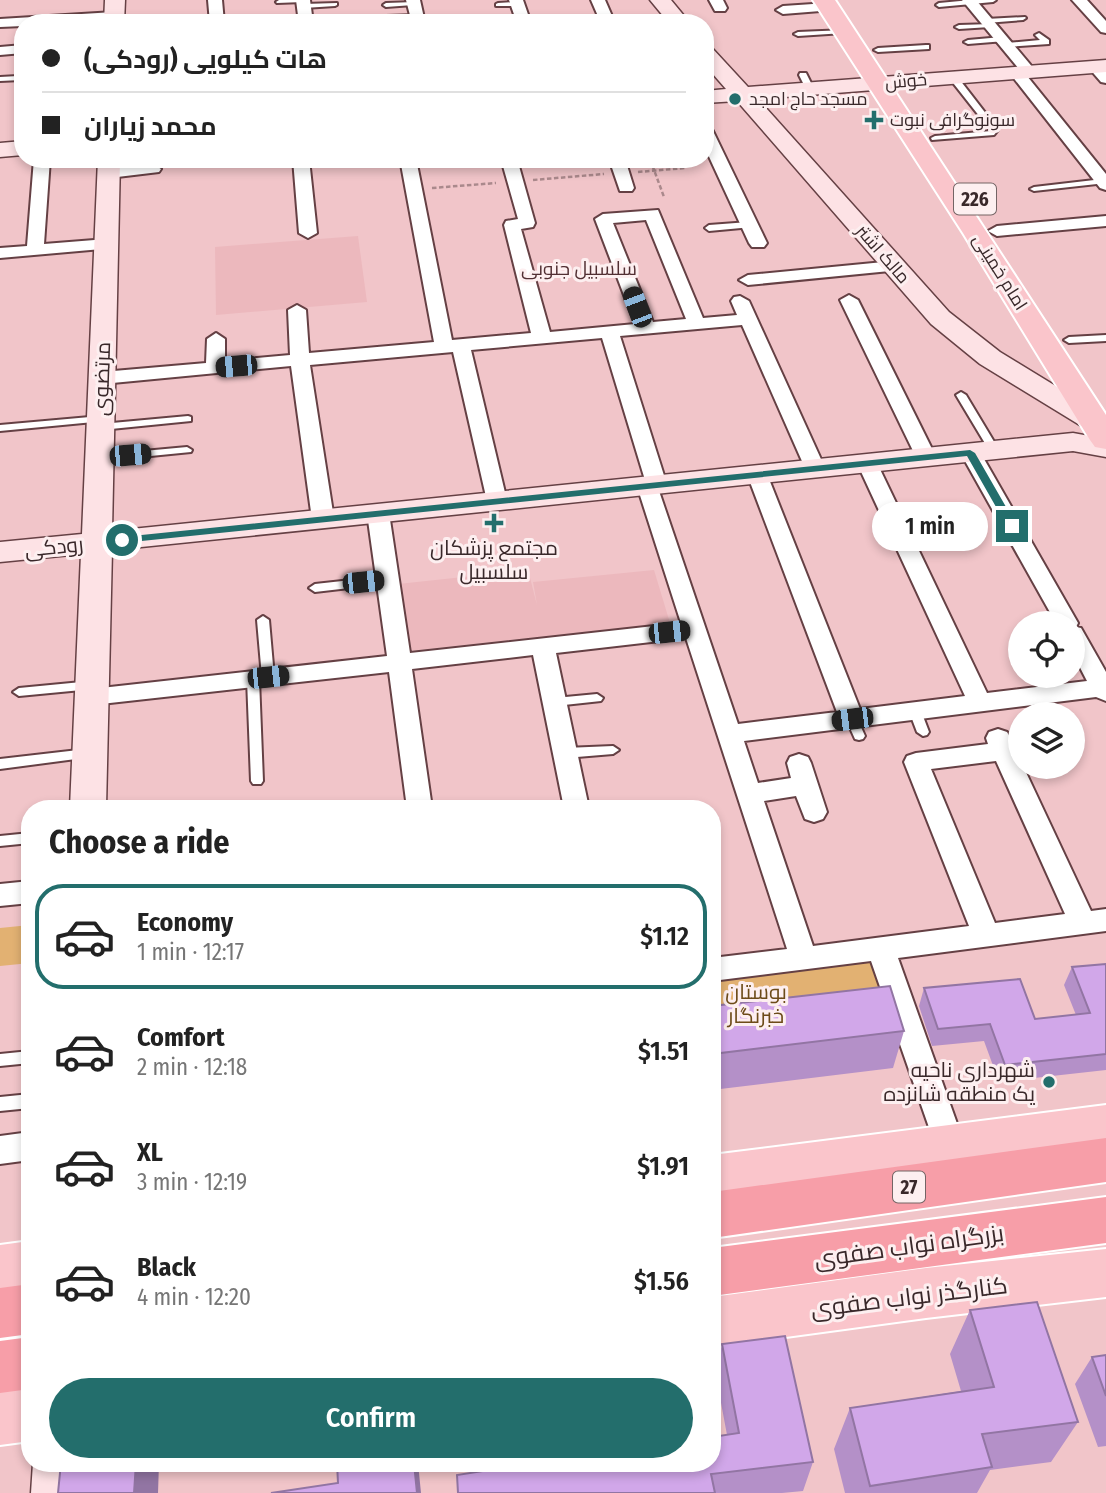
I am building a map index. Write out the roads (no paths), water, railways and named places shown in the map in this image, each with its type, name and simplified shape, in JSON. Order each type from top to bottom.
[{"type":"highway","name":"27","points":[[721,1214],[1106,1160]]},
{"type":"highway","name":"بزرگراه نواب صفوی","points":[[721,1271],[1106,1220]]},
{"type":"highway","points":[[0,1313],[21,1310]]},
{"type":"highway","points":[[0,1367],[21,1364]]},
{"type":"main road","points":[[660,0],[672,14]]},
{"type":"main road","name":"امام خمینی","points":[[832,2],[844,31],[935,138],[970,209],[997,231],[1106,396]]},
{"type":"main road","name":"امام خمینی","points":[[832,2],[878,50],[888,83],[970,209],[1099,430]]},
{"type":"main road","name":"مالک اشتر","points":[[714,62],[940,318],[963,338],[1099,430]]},
{"type":"main road","name":"خوش","points":[[714,96],[806,82],[888,83],[1023,72],[1102,70]]},
{"type":"main road","name":"مرتضوی","points":[[88,800],[109,168]]},
{"type":"main road","name":"رودکی","points":[[0,556],[97,542],[1069,442],[1088,442],[1106,448]]},
{"type":"main road","points":[[721,1176],[1106,1126]]},
{"type":"main road","points":[[0,1269],[21,1266]]},
{"type":"main road","name":"کنارگذر نواب صفوی","points":[[721,1321],[926,1293],[1106,1273]]},
{"type":"main road","points":[[0,1418],[21,1415]]},
{"type":"main road","points":[[57,1493],[58,1472]]},
{"type":"street","points":[[1079,0],[1106,29]]},
{"type":"street","points":[[970,1],[1005,42],[1023,72],[1104,183]]},
{"type":"street","points":[[795,29],[782,8],[832,2]]},
{"type":"street","points":[[714,150],[749,225],[781,284]]},
{"type":"street","points":[[35,250],[41,168]]},
{"type":"street","points":[[138,168],[153,169]]},
{"type":"street","points":[[302,168],[309,233]]},
{"type":"street","points":[[410,168],[453,346],[497,501]]},
{"type":"street","points":[[511,168],[527,223],[512,226],[542,338]]},
{"type":"street","points":[[620,168],[626,188]]},
{"type":"street","points":[[496,213],[523,210]]},
{"type":"street","points":[[646,329],[603,219],[652,214],[697,324]]},
{"type":"street","points":[[997,231],[1106,221]]},
{"type":"street","points":[[0,253],[107,244]]},
{"type":"street","points":[[748,280],[781,284],[894,266]]},
{"type":"street","points":[[849,300],[926,457]]},
{"type":"street","points":[[297,310],[300,360],[323,519]]},
{"type":"street","points":[[102,378],[697,324],[744,310],[815,468]]},
{"type":"street","points":[[609,332],[695,629],[804,959]]},
{"type":"street","points":[[215,368],[216,339]]},
{"type":"street","points":[[982,451],[1061,611]]},
{"type":"street","points":[[867,463],[980,703]]},
{"type":"street","points":[[757,474],[856,728]]},
{"type":"street","points":[[378,513],[419,800]]},
{"type":"street","points":[[92,691],[261,678],[695,629]]},
{"type":"street","points":[[543,646],[575,800]]},
{"type":"street","points":[[730,734],[856,728],[919,721],[980,703],[1105,689],[1085,655]]},
{"type":"street","points":[[721,969],[804,959],[987,936],[1095,922],[1001,744],[916,762],[987,936]]},
{"type":"street","points":[[750,794],[802,774],[814,812]]},
{"type":"street","points":[[0,895],[21,893]]},
{"type":"street","points":[[881,949],[950,1146]]},
{"type":"street","points":[[0,1150],[21,1147]]},
{"type":"lane","points":[[939,5],[993,0]]},
{"type":"lane","points":[[279,2],[328,14]]},
{"type":"lane","points":[[498,5],[516,2]]},
{"type":"lane","points":[[304,10],[335,4]]},
{"type":"lane","points":[[386,5],[414,6]]},
{"type":"lane","points":[[395,14],[414,6]]},
{"type":"lane","points":[[959,27],[1023,18]]},
{"type":"lane","points":[[795,29],[844,31]]},
{"type":"lane","points":[[968,41],[1046,41],[1039,35]]},
{"type":"lane","points":[[878,50],[926,47]]},
{"type":"lane","points":[[935,138],[993,131],[953,77]]},
{"type":"lane","points":[[1034,189],[1104,183]]},
{"type":"lane","points":[[709,228],[749,225]]},
{"type":"lane","points":[[1069,340],[1106,338]]},
{"type":"lane","points":[[961,395],[982,451]]},
{"type":"lane","points":[[0,428],[188,419]]},
{"type":"lane","points":[[100,458],[187,450]]},
{"type":"lane","points":[[315,588],[387,580]]},
{"type":"lane","points":[[257,781],[263,620]]},
{"type":"lane","points":[[19,692],[92,691]]},
{"type":"lane","points":[[555,702],[597,698]]},
{"type":"lane","points":[[565,753],[613,750]]},
{"type":"lane","points":[[0,764],[90,754]]},
{"type":"lane","points":[[0,841],[21,839]]},
{"type":"lane","points":[[0,1060],[21,1058]]},
{"type":"lane","points":[[0,1104],[21,1102]]},
{"type":"place","name":"مسجد حاج امجد","points":[[735,99]]},
{"type":"place","name":"سونوگرافی نبوت","points":[[874,120]]},
{"type":"place","name":"مجتمع پزشکان سلسبیل","points":[[494,523]]},
{"type":"place","name":"شهرداری ناحیه یک منطقه شانزده","points":[[1049,1082]]},
{"type":"district","name":"سلسبیل جنوبی","points":[[579,268]]},
{"type":"park label","name":"بوستان خبرنگار","points":[[756,1004]]}]
